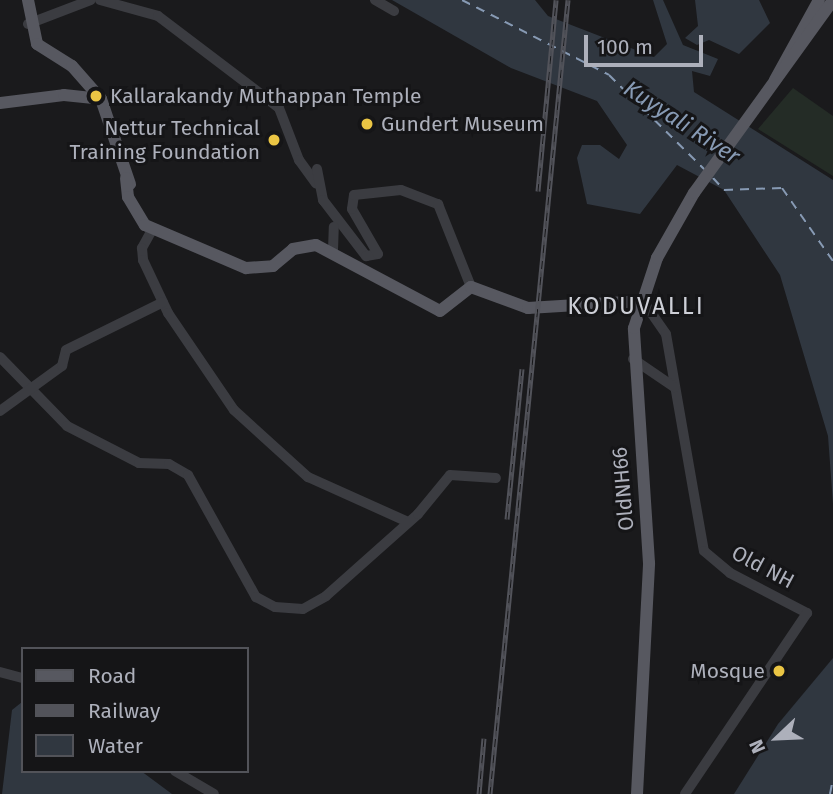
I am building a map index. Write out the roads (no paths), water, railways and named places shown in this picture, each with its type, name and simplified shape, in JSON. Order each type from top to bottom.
[{"type":"main road","points":[[28,0],[28,24],[42,49],[72,66],[101,99],[126,178],[152,230],[246,268],[273,266],[302,246],[333,250],[440,311],[471,287],[528,309],[643,301]]},
{"type":"main road","points":[[775,80],[819,0]]},
{"type":"main road","points":[[775,80],[833,0]]},
{"type":"main road","name":"OldNH66","points":[[637,794],[649,563],[633,359],[643,301],[657,258],[694,193],[775,80]]},
{"type":"main road","points":[[0,104],[64,95],[101,99]]},
{"type":"street","points":[[28,24],[91,0]]},
{"type":"street","points":[[100,0],[158,16],[279,108],[299,160],[360,250],[374,257],[352,209],[354,195],[401,190],[427,197],[447,219],[471,287]]},
{"type":"street","points":[[375,0],[394,11]]},
{"type":"street","points":[[317,169],[317,184]]},
{"type":"street","points":[[333,250],[334,227]]},
{"type":"street","points":[[152,230],[142,248],[163,302],[234,410],[291,466],[408,522]]},
{"type":"street","name":"Old NH","points":[[643,301],[666,334],[704,551],[730,573],[802,608],[807,618],[685,794]]},
{"type":"street","points":[[0,411],[30,384],[62,366],[66,350],[163,302]]},
{"type":"street","points":[[0,357],[83,436],[139,463],[169,464],[188,475],[256,597],[275,607],[303,609],[326,596],[408,522],[450,475],[496,478]]},
{"type":"street","points":[[633,359],[674,387]]},
{"type":"street","points":[[0,672],[21,677]]},
{"type":"street","points":[[178,773],[214,794]]},
{"type":"water","name":"Kuyyali River","points":[[392,0],[535,0],[548,16],[654,57],[667,44],[653,0],[663,0],[683,45],[718,59],[710,76],[692,71],[694,92],[833,180],[833,504],[828,436],[780,275],[724,190],[677,165],[640,214],[587,204],[577,158],[582,145],[600,145],[619,159],[627,145],[597,101],[511,68]]},
{"type":"water","points":[[695,0],[759,0],[770,23],[739,54],[709,40],[697,45],[685,38],[698,26]]},
{"type":"water","points":[[833,658],[833,794],[734,794],[778,724]]},
{"type":"water","points":[[21,703],[21,773],[144,773],[172,794],[2,794],[12,710]]},
{"type":"railway","points":[[538,191],[556,0]]},
{"type":"railway","points":[[490,794],[568,0]]},
{"type":"railway","points":[[507,519],[522,369]]},
{"type":"railway","points":[[479,794],[484,738]]},
{"type":"place","name":"Kallarakandy Muthappan Temple","points":[[96,96]]},
{"type":"place","name":"Gundert Museum","points":[[367,124]]},
{"type":"place","name":"Nettur Technical Training Foundation","points":[[274,140]]},
{"type":"place","name":"Mosque","points":[[779,671]]},
{"type":"district","name":"KODUVALLI","points":[[636,307]]}]
